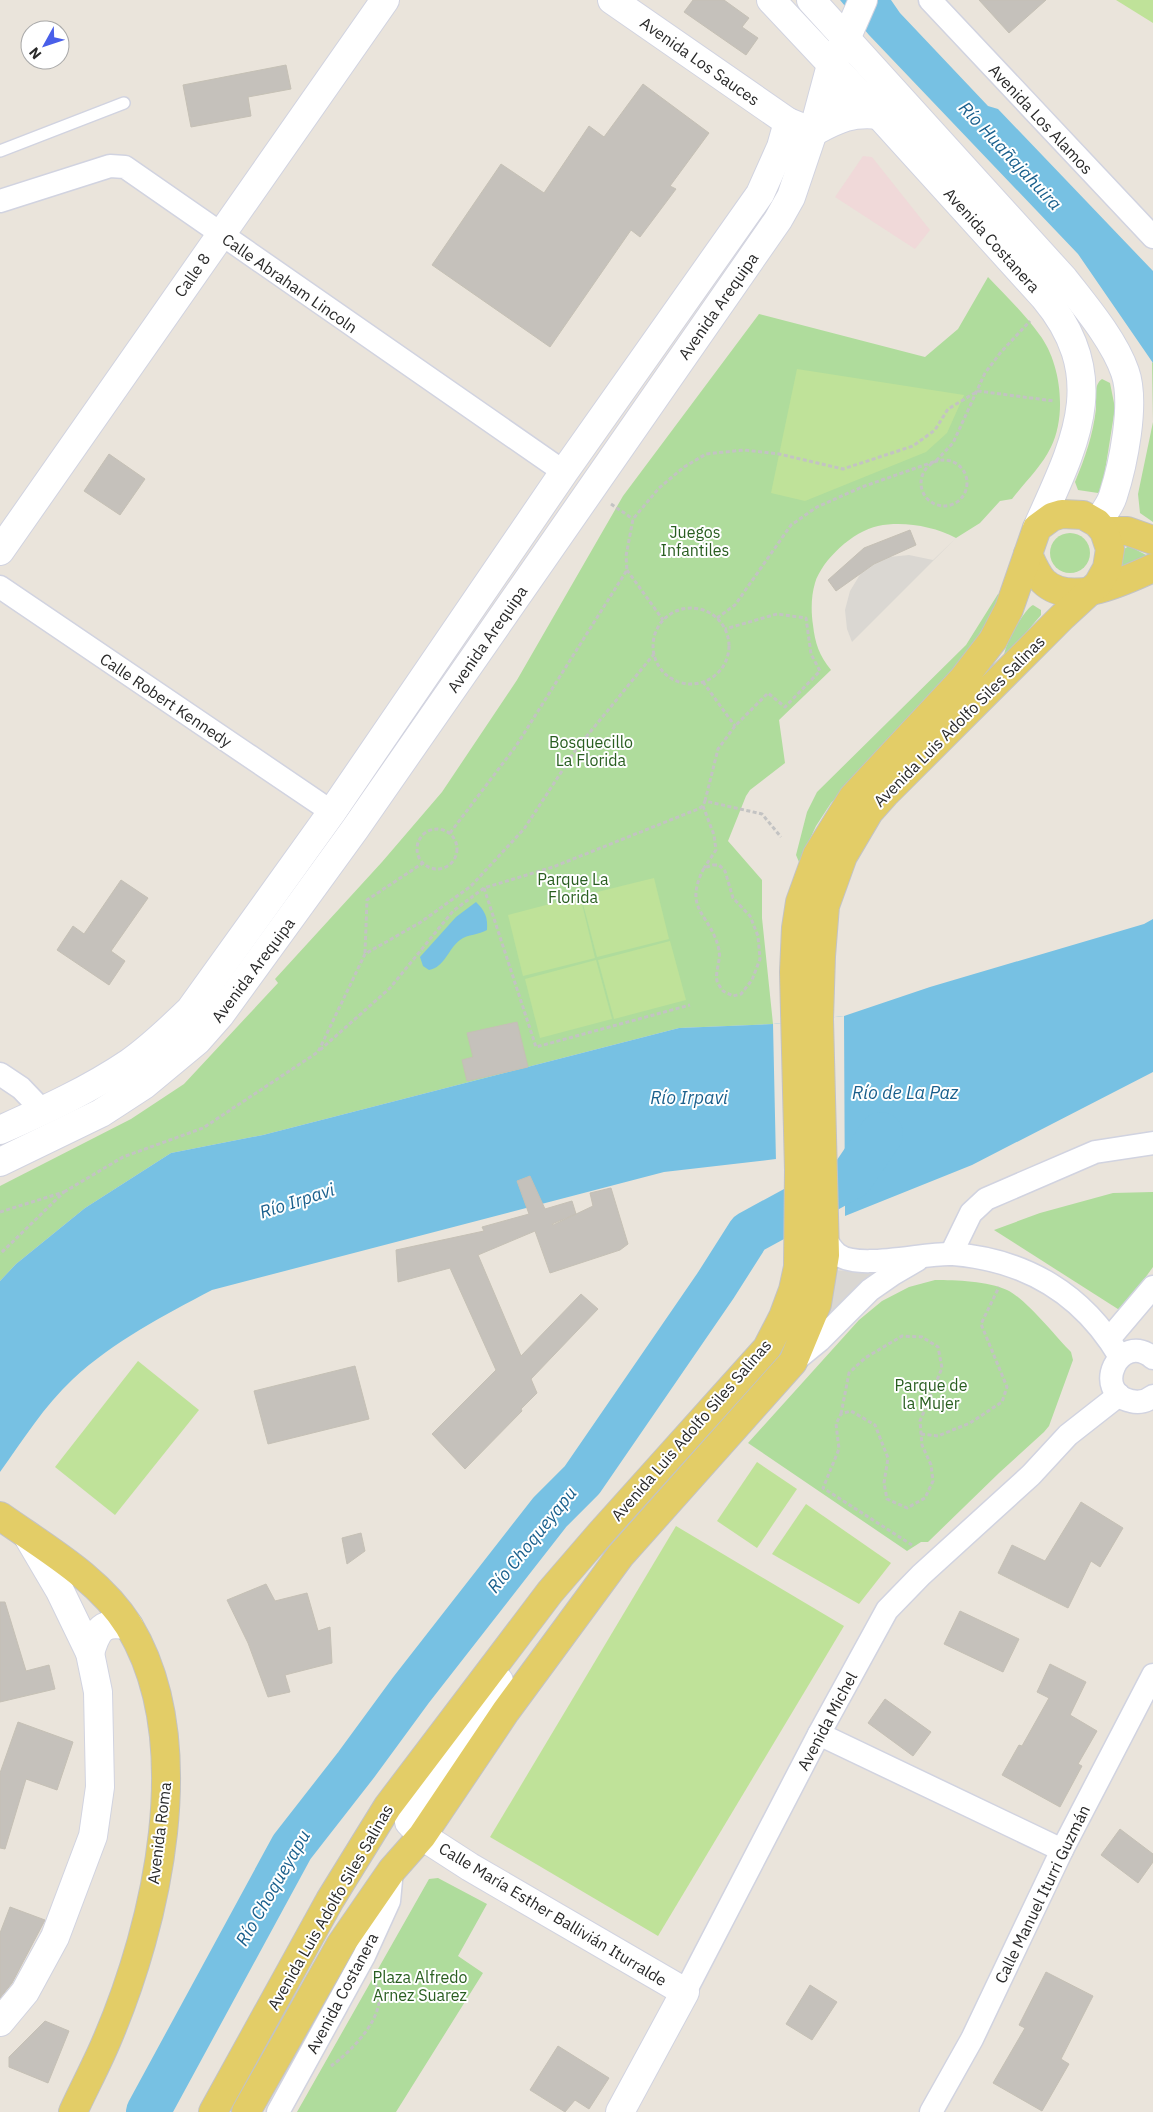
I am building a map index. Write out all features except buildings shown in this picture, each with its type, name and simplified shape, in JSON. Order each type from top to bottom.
[{"type":"main road","name":"Calle 8","points":[[0,551],[385,0]]},
{"type":"main road","name":"Avenida Los Sauces","points":[[612,0],[788,122],[813,132]]},
{"type":"main road","name":"Avenida Costanera","points":[[771,0],[1055,310],[1068,333],[1076,353],[1083,382],[1076,432],[1064,468],[1037,528]]},
{"type":"main road","name":"Avenida Costanera","points":[[810,0],[855,19],[1084,304],[1113,347],[1126,373],[1129,400],[1127,435],[1112,498],[1101,527]]},
{"type":"main road","name":"Avenida Arequipa","points":[[0,1162],[101,1113],[144,1085],[197,1041],[220,1016],[241,988],[355,829],[590,488],[778,220],[790,197],[813,132],[831,65],[855,19]]},
{"type":"main road","points":[[813,132],[843,116],[862,113],[878,115]]},
{"type":"main road","name":"Avenida Arequipa","points":[[0,1130],[90,1087],[130,1062],[161,1038],[190,1010],[332,812],[564,472],[760,194],[781,147],[788,122]]},
{"type":"main road","points":[[564,472],[590,488]]},
{"type":"main road","points":[[1153,540],[1101,527],[1083,515],[1062,514],[1052,517],[1037,528],[1028,554],[1038,575],[1052,587],[1070,592],[1089,591],[1112,586],[1153,568]]},
{"type":"main road","points":[[1089,591],[1098,584],[1107,568],[1110,549],[1101,527]]},
{"type":"main road","name":"Avenida Luis Adolfo Siles Salinas","points":[[246,2112],[341,1944],[392,1870],[422,1836],[502,1717],[620,1556],[793,1362],[817,1304],[825,1247],[807,1020],[794,972],[796,928],[800,902],[817,855],[853,797],[963,679],[993,640],[1009,609],[1028,554]]},
{"type":"main road","name":"Avenida Luis Adolfo Siles Salinas","points":[[213,2112],[330,1900],[388,1806],[550,1592],[767,1348],[783,1317],[793,1290],[798,1267],[799,1170],[807,1020],[821,956],[826,906],[843,856],[869,812],[1089,591]]},
{"type":"main road","points":[[332,812],[355,829]]},
{"type":"main road","points":[[43,1111],[54,1136]]},
{"type":"main road","name":"Avenida Roma","points":[[0,1516],[90,1580],[128,1626],[146,1661],[157,1699],[165,1742],[167,1792],[160,1854],[149,1909],[134,1964],[107,2039],[73,2112]]},
{"type":"main road","points":[[0,2022],[25,1992],[54,1937],[93,1836],[100,1786],[98,1692],[90,1653],[60,1591],[27,1535]]},
{"type":"main road","points":[[422,1836],[409,1822],[408,1809],[559,1599],[575,1564]]},
{"type":"main road","points":[[90,1653],[95,1637],[103,1626],[116,1623],[128,1626]]},
{"type":"main road","name":"Calle María Esther Ballivián Iturralde","points":[[422,1836],[470,1867],[685,1992]]},
{"type":"main road","name":"Avenida Michel","points":[[620,2112],[685,1992]]},
{"type":"street","name":"Avenida Los Alamos","points":[[930,0],[1153,237]]},
{"type":"street","name":"Calle Abraham Lincoln","points":[[0,201],[110,166],[125,167],[564,472]]},
{"type":"street","name":"Calle Robert Kennedy","points":[[0,587],[332,812]]},
{"type":"street","points":[[0,1074],[21,1088],[43,1111]]},
{"type":"street","points":[[951,1254],[971,1213],[986,1199],[1095,1152],[1153,1143]]},
{"type":"street","points":[[825,1247],[838,1255],[860,1261],[922,1258],[951,1254],[1006,1264],[1037,1276],[1074,1300],[1114,1348],[1143,1352],[1153,1358]]},
{"type":"street","points":[[793,1362],[820,1340],[870,1290],[892,1274],[922,1258]]},
{"type":"street","points":[[1153,1288],[1114,1348],[1114,1363],[1111,1372],[1111,1381],[1119,1395],[1134,1402],[1153,1396]]},
{"type":"street","name":"Avenida Michel","points":[[685,1992],[819,1734],[887,1610],[921,1575],[1031,1475],[1068,1435],[1119,1395]]},
{"type":"street","name":"Calle Manuel Iturri Guzmán","points":[[931,2112],[972,2038],[1062,1850],[1153,1675]]},
{"type":"street","points":[[819,1734],[1062,1850]]},
{"type":"street","name":"Avenida Costanera","points":[[278,2112],[364,1956],[389,1901],[392,1870]]},
{"type":"lane","points":[[0,151],[124,103]]},
{"type":"path","points":[[718,618],[735,605],[791,525],[818,507],[844,495],[936,461],[951,461],[963,470],[967,485],[961,498],[948,506],[933,504],[923,492],[921,478],[924,470],[936,461],[953,443],[985,373],[1001,352],[1029,322]]},
{"type":"path","points":[[663,620],[627,570],[626,556],[633,519],[659,488],[684,467],[706,454],[744,450],[779,454],[844,469],[913,446],[934,430],[948,409],[978,391],[1060,402]]},
{"type":"path","points":[[450,833],[516,746],[627,570]]},
{"type":"path","points":[[684,608],[702,610],[718,618],[725,629],[729,642],[728,654],[723,666],[714,676],[703,682],[690,684],[677,681],[666,674],[658,665],[654,654],[653,642],[656,630],[663,620],[672,612],[684,608]]},
{"type":"path","points":[[704,868],[719,865],[725,871],[733,898],[750,916],[758,936],[760,959],[752,980],[741,994],[733,996],[722,991],[717,981],[720,953],[717,940],[695,900],[697,882],[704,868],[716,850],[714,836],[703,806],[718,749],[735,726],[768,694],[785,707],[820,671],[811,654],[806,618],[777,614],[725,629]]},
{"type":"path","points":[[365,954],[421,922],[471,886],[524,829],[577,748],[654,654]]},
{"type":"path","points":[[703,682],[735,726]]},
{"type":"path","points":[[705,801],[762,814],[781,837]]},
{"type":"path","points":[[0,1212],[64,1192],[123,1157],[203,1128],[318,1052],[390,988],[453,911],[484,888],[553,867],[703,806]]},
{"type":"path","points":[[437,828],[450,833],[457,844],[456,856],[452,862],[441,869],[429,867],[423,863],[417,851],[417,844],[424,833],[437,828]]},
{"type":"path","points":[[318,1052],[365,954],[366,900],[423,863]]},
{"type":"path","points":[[484,888],[536,1047],[690,1005]]},
{"type":"path","points":[[0,1254],[64,1192]]},
{"type":"path","points":[[921,1434],[938,1436],[957,1429],[1002,1402],[1007,1387],[981,1324],[1001,1281]]},
{"type":"path","points":[[840,1414],[851,1411],[875,1425],[888,1458],[884,1483],[887,1499],[907,1508],[925,1498],[933,1481],[931,1465],[922,1445],[920,1421],[942,1368],[938,1347],[922,1337],[902,1336],[865,1358],[849,1373],[836,1424],[840,1449],[823,1488],[912,1545]]},
{"type":"path","points":[[326,2068],[333,2065],[371,2026],[376,2013],[378,1996],[378,1988],[375,1984]]},
{"type":"shaded area","points":[[863,156],[872,157],[930,230],[915,249],[835,197]]},
{"type":"shaded area","points":[[956,538],[852,642],[847,629],[845,610],[850,591],[861,573],[889,557],[909,555],[933,560]]},
{"type":"shaded area","points":[[835,1270],[879,1274],[826,1323]]},
{"type":"green space","points":[[1116,0],[1153,0],[1153,23]]},
{"type":"green space","name":"Parque La Florida","points":[[988,277],[1033,326],[1052,359],[1057,374],[1060,405],[1056,434],[1043,461],[1012,499],[1000,501],[980,523],[956,538],[938,530],[908,524],[878,526],[868,529],[849,540],[831,556],[819,574],[813,593],[812,620],[818,649],[831,670],[779,720],[785,763],[750,790],[728,841],[762,880],[762,918],[773,1024],[679,1028],[263,1135],[171,1153],[85,1208],[16,1264],[0,1281],[0,1186],[131,1119],[184,1084],[278,983],[275,979],[382,862],[442,792],[517,680],[623,496],[759,314],[925,357],[958,329]]},
{"type":"green space","points":[[1152,362],[1153,363],[1153,422]]},
{"type":"green space","points":[[797,369],[964,395],[947,433],[926,452],[805,501],[771,493]]},
{"type":"green space","points":[[1102,379],[1110,383],[1115,408],[1102,490],[1098,493],[1078,490],[1075,482],[1091,437],[1095,419],[1096,388]]},
{"type":"green space","points":[[1153,422],[1153,522],[1140,513],[1138,494]]},
{"type":"green space","points":[[1066,533],[1074,533],[1081,536],[1087,542],[1090,553],[1087,564],[1081,570],[1074,573],[1066,573],[1059,570],[1053,564],[1050,557],[1050,549],[1053,542],[1059,536]]},
{"type":"green space","points":[[1129,546],[1148,556],[1117,572],[1124,549]]},
{"type":"green space","points":[[998,594],[1002,596],[971,648],[939,687],[831,803],[816,826],[799,862],[796,855],[807,812],[817,792],[966,645]]},
{"type":"green space","points":[[1033,605],[1041,610],[1041,615],[1004,656],[1007,644],[1015,628]]},
{"type":"green space","points":[[654,878],[669,939],[597,957],[581,896]]},
{"type":"green space","points":[[580,896],[595,958],[523,976],[508,915]]},
{"type":"green space","points":[[670,941],[686,1000],[614,1019],[598,960]]},
{"type":"green space","points":[[596,960],[612,1019],[540,1038],[525,979]]},
{"type":"green space","points":[[1153,1192],[1153,1267],[1121,1311],[994,1230],[1040,1213],[1113,1193]]},
{"type":"green space","name":"Parque de la Mujer","points":[[935,1280],[981,1283],[999,1287],[1014,1294],[1040,1318],[1071,1352],[1073,1360],[1049,1426],[1044,1432],[928,1542],[921,1542],[907,1551],[748,1443],[859,1320],[882,1301],[909,1287]]},
{"type":"green space","points":[[138,1361],[199,1410],[115,1515],[55,1467]]},
{"type":"green space","points":[[757,1462],[797,1489],[757,1548],[717,1521]]},
{"type":"green space","points":[[806,1504],[891,1563],[859,1604],[772,1554]]},
{"type":"green space","points":[[676,1526],[844,1626],[658,1936],[490,1837]]},
{"type":"green space","name":"Plaza Alfredo Arnez Suarez","points":[[438,1878],[487,1904],[458,1956],[483,1973],[396,2112],[297,2112],[429,1879]]},
{"type":"water","name":"Río Huañajahuira","points":[[840,0],[891,0],[900,13],[988,106],[998,109],[1153,271],[1153,363],[1078,254],[869,35]]},
{"type":"water","points":[[476,902],[485,914],[487,930],[460,940],[443,962],[434,968],[429,970],[423,966],[420,957],[456,917]]},
{"type":"water","name":"Río Irpavi","points":[[1153,919],[1153,1072],[972,1165],[845,1216],[844,1163],[776,1159],[664,1172],[212,1290],[140,1330],[89,1365],[62,1389],[0,1472],[0,1281],[16,1264],[85,1208],[171,1153],[263,1135],[679,1028],[773,1024],[844,1016],[930,987],[1144,924]]},
{"type":"pier","points":[[844,1016],[845,1219],[842,1217],[842,1165],[776,1162],[773,1024]]},
{"type":"waterway","name":"Río Choqueyapu","points":[[148,2112],[292,1847],[411,1690],[550,1512],[582,1480],[716,1285],[749,1233],[852,1177],[881,1134]]},
{"type":"park label","name":"Juegos Infantiles","points":[[695,541]]},
{"type":"park label","name":"Bosquecillo La Florida","points":[[591,751]]},
{"type":"water label","name":"Río de La Paz","points":[[905,1093]]}]
